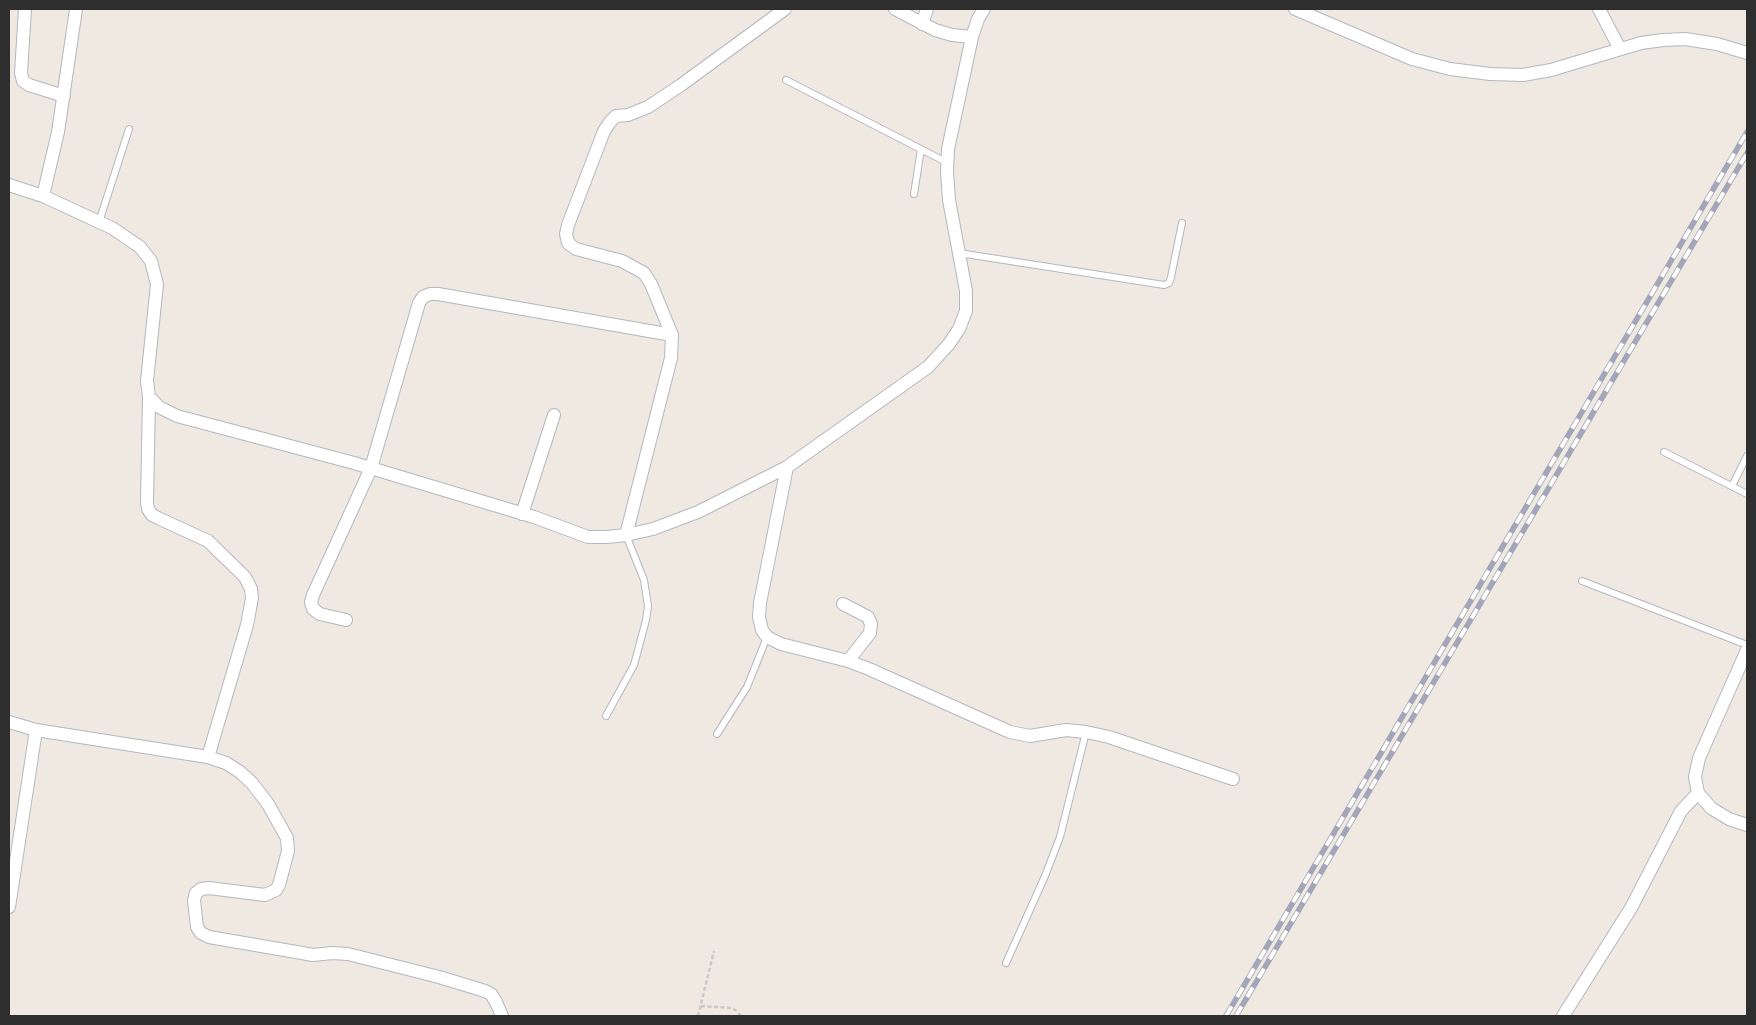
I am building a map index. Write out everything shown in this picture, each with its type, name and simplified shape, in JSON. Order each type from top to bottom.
[{"type":"street","points":[[25,9],[21,74],[23,81],[28,85],[64,96]]},
{"type":"street","points":[[43,196],[54,152],[64,96],[76,9]]},
{"type":"street","points":[[626,535],[671,358],[672,335],[651,284],[644,273],[622,261],[576,249],[568,243],[566,234],[568,225],[604,131],[616,116],[628,115],[648,107],[785,9]]},
{"type":"street","points":[[895,9],[922,24],[952,35],[972,37]]},
{"type":"street","points":[[922,24],[927,9]]},
{"type":"street","points":[[149,397],[159,407],[177,416],[371,468],[588,536],[626,535],[653,529],[698,512],[787,467],[853,422],[928,367],[949,344],[959,329],[966,311],[966,291],[949,200],[948,148],[972,37],[978,18],[984,9]]},
{"type":"street","points":[[1295,9],[1412,59],[1458,70],[1523,75],[1551,70],[1648,42],[1685,39],[1717,44],[1747,53]]},
{"type":"street","points":[[1599,9],[1620,49]]},
{"type":"street","points":[[9,185],[43,196],[99,222],[140,247],[151,261],[157,284],[148,381],[148,509],[152,515],[201,536],[208,541],[245,577],[251,589],[252,598],[247,625],[208,757]]},
{"type":"street","points":[[346,620],[320,614],[313,610],[311,602],[371,468],[419,303],[423,297],[430,294],[438,294],[672,335]]},
{"type":"street","points":[[522,514],[554,415]]},
{"type":"street","points":[[787,467],[760,603],[759,617],[762,630],[767,637],[781,644],[848,661],[869,669],[1010,732],[1030,736],[1066,730],[1086,732],[1109,737],[1233,779]]},
{"type":"street","points":[[843,604],[868,617],[871,624],[870,633],[848,661]]},
{"type":"street","points":[[1747,650],[1699,758],[1695,778],[1698,793],[1711,808],[1729,819],[1747,825]]},
{"type":"street","points":[[9,722],[36,730],[208,757],[226,763],[252,783],[284,830],[288,844],[288,851],[279,885],[271,894],[265,895],[209,888],[201,889],[196,893],[194,900],[195,918],[201,933],[209,937],[307,954],[348,954],[439,977],[491,994],[502,1016]]},
{"type":"street","points":[[9,907],[36,730]]},
{"type":"street","points":[[1563,1016],[1631,908],[1681,811],[1698,793]]},
{"type":"lane","points":[[786,80],[948,163]]},
{"type":"lane","points":[[99,222],[129,129]]},
{"type":"lane","points":[[914,194],[921,150]]},
{"type":"lane","points":[[959,253],[1164,285],[1169,283],[1171,277],[1182,223]]},
{"type":"lane","points":[[1664,452],[1747,494]]},
{"type":"lane","points":[[1732,486],[1747,456]]},
{"type":"lane","points":[[606,716],[634,665],[648,606],[644,580],[626,535]]},
{"type":"lane","points":[[1582,581],[1747,645]]},
{"type":"lane","points":[[717,734],[747,687],[767,637]]},
{"type":"lane","points":[[1006,963],[1060,837],[1086,732]]},
{"type":"path","points":[[698,1016],[714,951]]},
{"type":"path","points":[[701,1006],[731,1008],[741,1016]]},
{"type":"railway","points":[[1226,1016],[1747,132]]},
{"type":"railway","points":[[1236,1016],[1747,153]]}]
